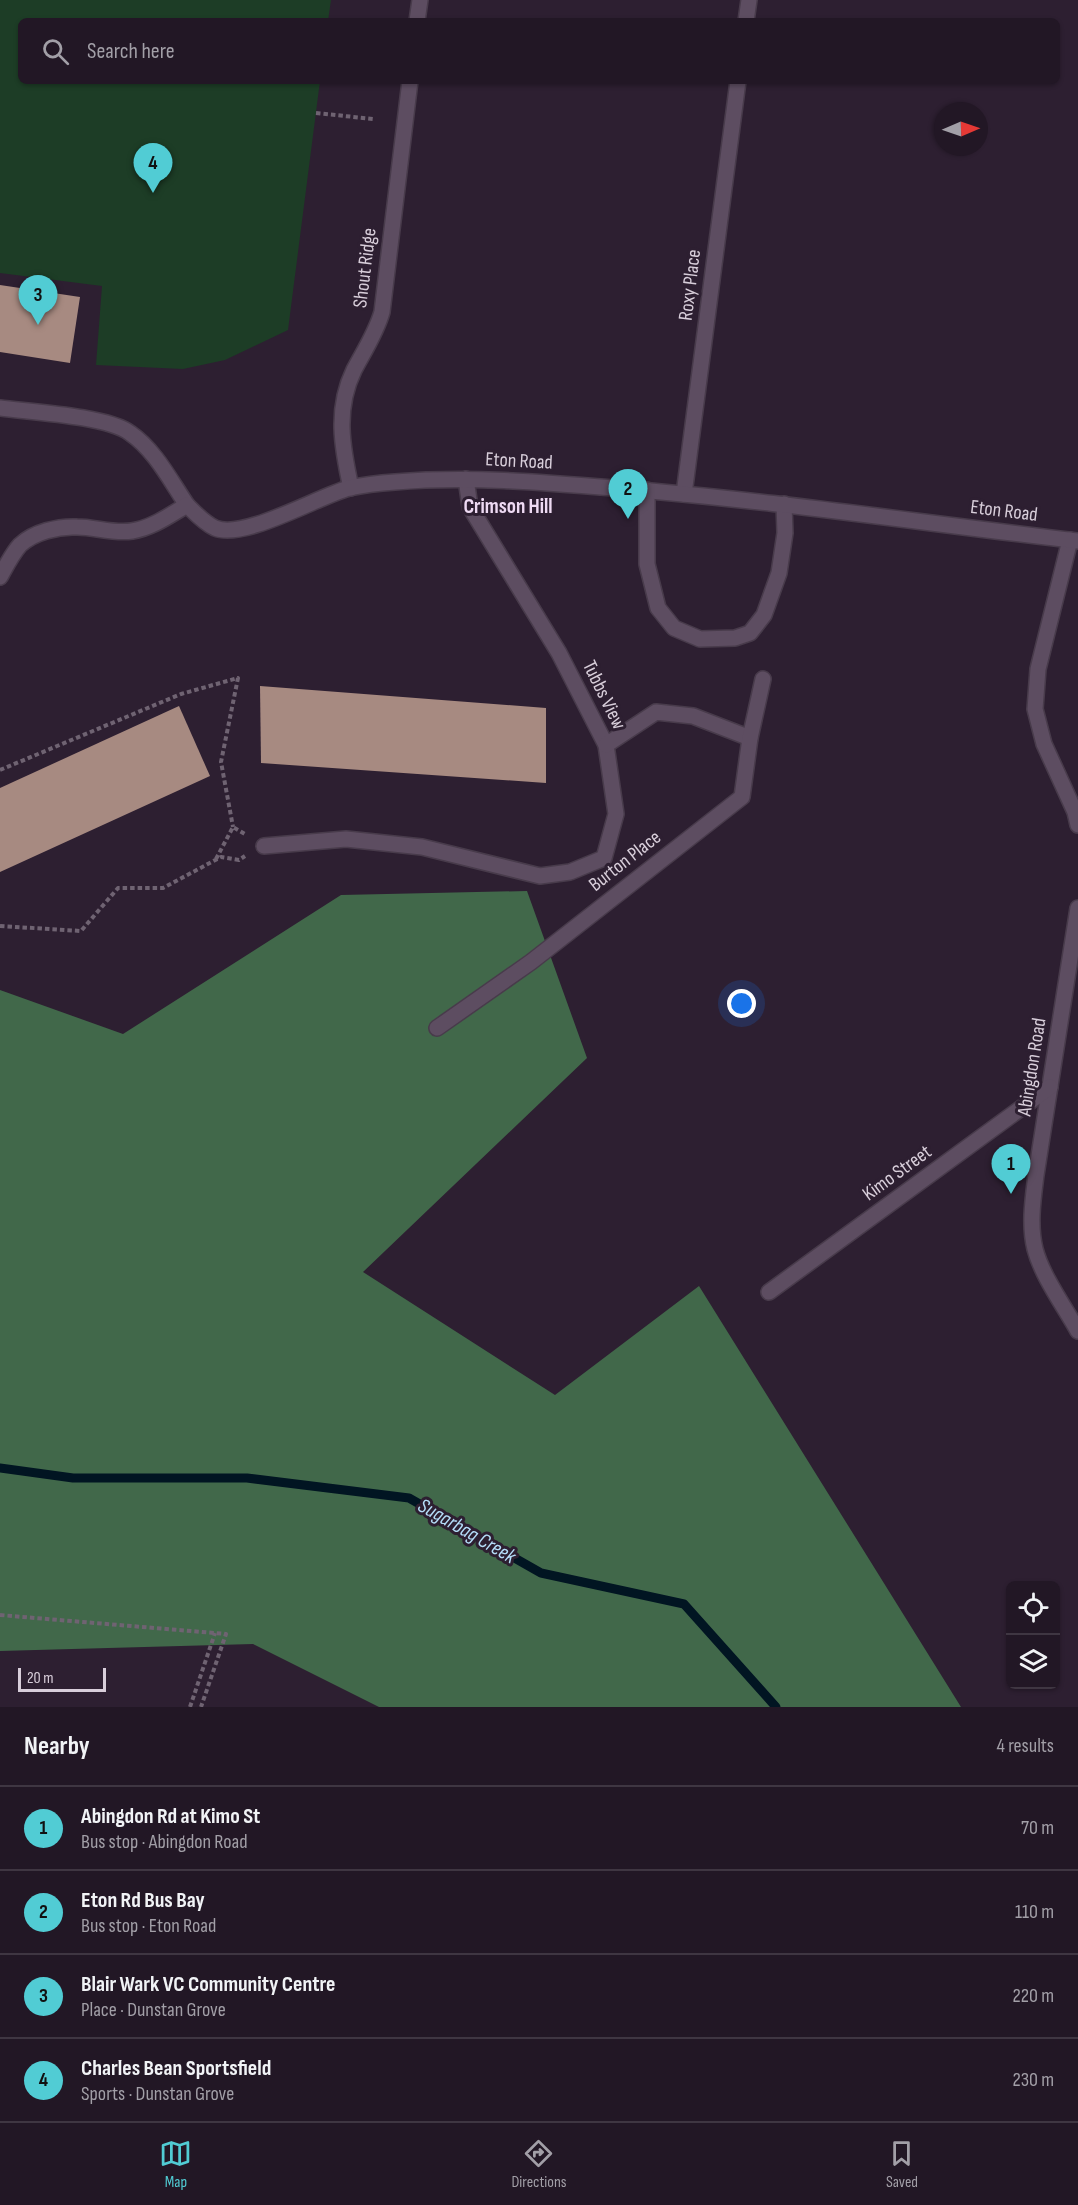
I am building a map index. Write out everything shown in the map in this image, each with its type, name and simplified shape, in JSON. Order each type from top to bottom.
[{"type":"street","points":[[417,18],[420,0]]},
{"type":"street","points":[[746,18],[749,0]]},
{"type":"street","name":"Shout Ridge","points":[[351,488],[343,454],[342,412],[345,393],[375,333],[382,312],[410,84]]},
{"type":"street","name":"Roxy Place","points":[[684,494],[738,84]]},
{"type":"street","name":"Eton Road","points":[[0,408],[93,420],[112,424],[129,432],[156,459],[187,505],[202,520],[216,529],[237,530],[260,524],[351,488],[418,480],[466,479],[647,490],[784,504],[1074,541]]},
{"type":"street","name":"Tubbs View","points":[[264,846],[346,839],[422,847],[540,876],[570,872],[604,858],[616,814],[606,746],[560,653],[470,507],[466,479]]},
{"type":"street","points":[[647,490],[647,564],[658,608],[674,628],[700,639],[735,638],[750,633],[764,615],[779,573],[785,533],[784,504]]},
{"type":"street","points":[[0,577],[20,545],[54,528],[75,526],[117,532],[133,531],[164,519],[187,505]]},
{"type":"street","points":[[1074,541],[1038,669],[1035,709],[1044,744],[1075,812],[1078,825]]},
{"type":"street","name":"Burton Place","points":[[437,1028],[531,962],[742,797],[750,738],[763,679]]},
{"type":"street","points":[[606,746],[656,712],[693,716],[750,738]]},
{"type":"street","name":"Abingdon Road","points":[[1078,908],[1032,1213],[1035,1249],[1050,1282],[1078,1331]]},
{"type":"street","name":"Kimo Street","points":[[769,1292],[1050,1087]]},
{"type":"path","points":[[316,113],[373,119]]},
{"type":"path","points":[[0,770],[181,693],[238,678],[222,762],[233,827],[216,859]]},
{"type":"path","points":[[0,926],[81,931],[118,888],[163,888],[216,859],[221,857],[239,860],[264,846],[233,827]]},
{"type":"path","points":[[0,1615],[226,1634],[201,1707]]},
{"type":"path","points":[[190,1707],[215,1633]]},
{"type":"green space","points":[[0,0],[331,0],[328,18],[18,18],[18,84],[320,84],[288,330],[225,360],[183,369],[96,365],[102,286],[0,273]]},
{"type":"green space","points":[[527,891],[587,1058],[363,1272],[555,1395],[699,1286],[961,1707],[379,1707],[253,1644],[0,1651],[0,990],[123,1034],[341,895]]},
{"type":"building","points":[[0,285],[80,297],[70,363],[0,352]]},
{"type":"building","points":[[260,686],[546,708],[546,783],[261,763]]},
{"type":"building","points":[[179,706],[210,776],[0,872],[0,788]]},
{"type":"waterway","name":"Sugarbag Creek","points":[[0,1468],[73,1478],[247,1478],[409,1498],[541,1573],[684,1604],[776,1707]]},
{"type":"place","name":"Charles Bean Sportsfield","points":[[153,193]]},
{"type":"place","name":"Blair Wark VC Community Centre","points":[[38,325]]},
{"type":"place","name":"Eton Rd Bus Bay","points":[[628,519]]},
{"type":"place","name":"Abingdon Rd at Kimo St","points":[[1011,1194]]},
{"type":"district","name":"Crimson Hill","points":[[508,506]]}]
